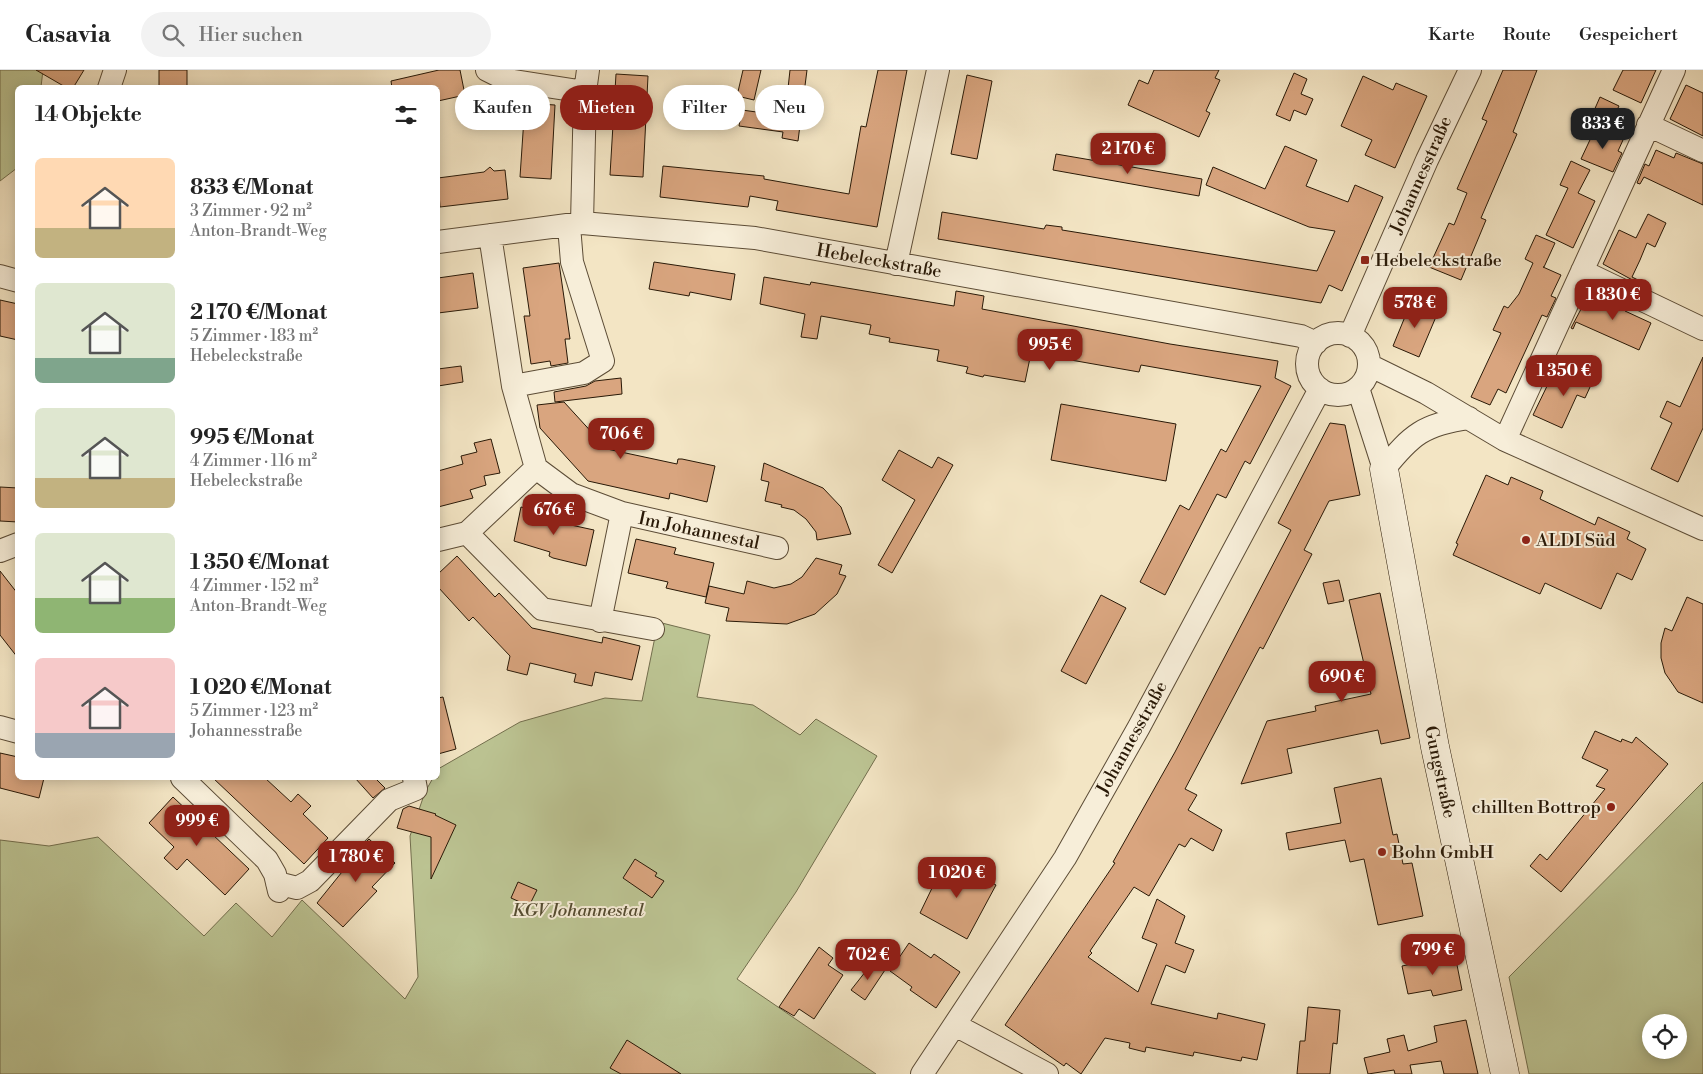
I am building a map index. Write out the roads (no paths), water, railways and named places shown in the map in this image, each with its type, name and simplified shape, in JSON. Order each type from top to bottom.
[{"type":"street","points":[[110,85],[114,70]]},
{"type":"street","points":[[487,70],[507,80],[586,81],[572,262],[603,361],[584,373],[512,386]]},
{"type":"street","points":[[896,264],[938,70]]},
{"type":"street","name":"Johannesstraße","points":[[1350,336],[1430,152],[1470,70]]},
{"type":"street","points":[[1505,440],[1674,70]]},
{"type":"street","points":[[1648,126],[1703,151]]},
{"type":"street","name":"Hebeleckstraße","points":[[440,242],[575,225],[755,238],[1301,336],[1316,343]]},
{"type":"street","points":[[440,540],[466,533],[536,468],[512,386],[490,235]]},
{"type":"street","points":[[1582,271],[1703,329]]},
{"type":"street","points":[[0,276],[15,280]]},
{"type":"street","points":[[1328,335],[1350,336],[1362,344],[1369,365],[1366,378],[1358,388],[1351,392],[1335,395],[1320,389],[1314,383],[1307,367],[1311,350],[1316,343],[1328,335]]},
{"type":"street","points":[[1369,365],[1426,393],[1505,440],[1700,520]]},
{"type":"street","name":"Gungstraße","points":[[1358,388],[1384,469],[1435,748],[1505,1074]]},
{"type":"street","name":"Johannesstraße","points":[[922,1074],[1065,858],[1139,727],[1320,389]]},
{"type":"street","points":[[1384,469],[1413,435],[1448,421],[1469,418]]},
{"type":"street","name":"Im Johannestal","points":[[536,468],[572,494],[622,513],[777,548]]},
{"type":"street","name":"Im Johannestal","points":[[600,621],[622,513]]},
{"type":"street","points":[[466,533],[542,609],[600,621],[653,629]]},
{"type":"street","points":[[0,551],[15,544]]},
{"type":"street","points":[[0,727],[15,731]]},
{"type":"street","points":[[184,780],[268,860],[278,887],[297,888],[310,881],[389,800],[416,789],[414,780]]},
{"type":"street","points":[[955,1025],[1047,1074]]},
{"type":"place","name":"Hebeleckstraße","points":[[1365,260]]},
{"type":"place","name":"ALDI Süd","points":[[1526,540]]},
{"type":"place","name":"chillten Bottrop","points":[[1611,807]]},
{"type":"place","name":"Bohn GmbH","points":[[1382,852]]},
{"type":"park label","name":"KGV Johannestal","points":[[578,910]]}]
